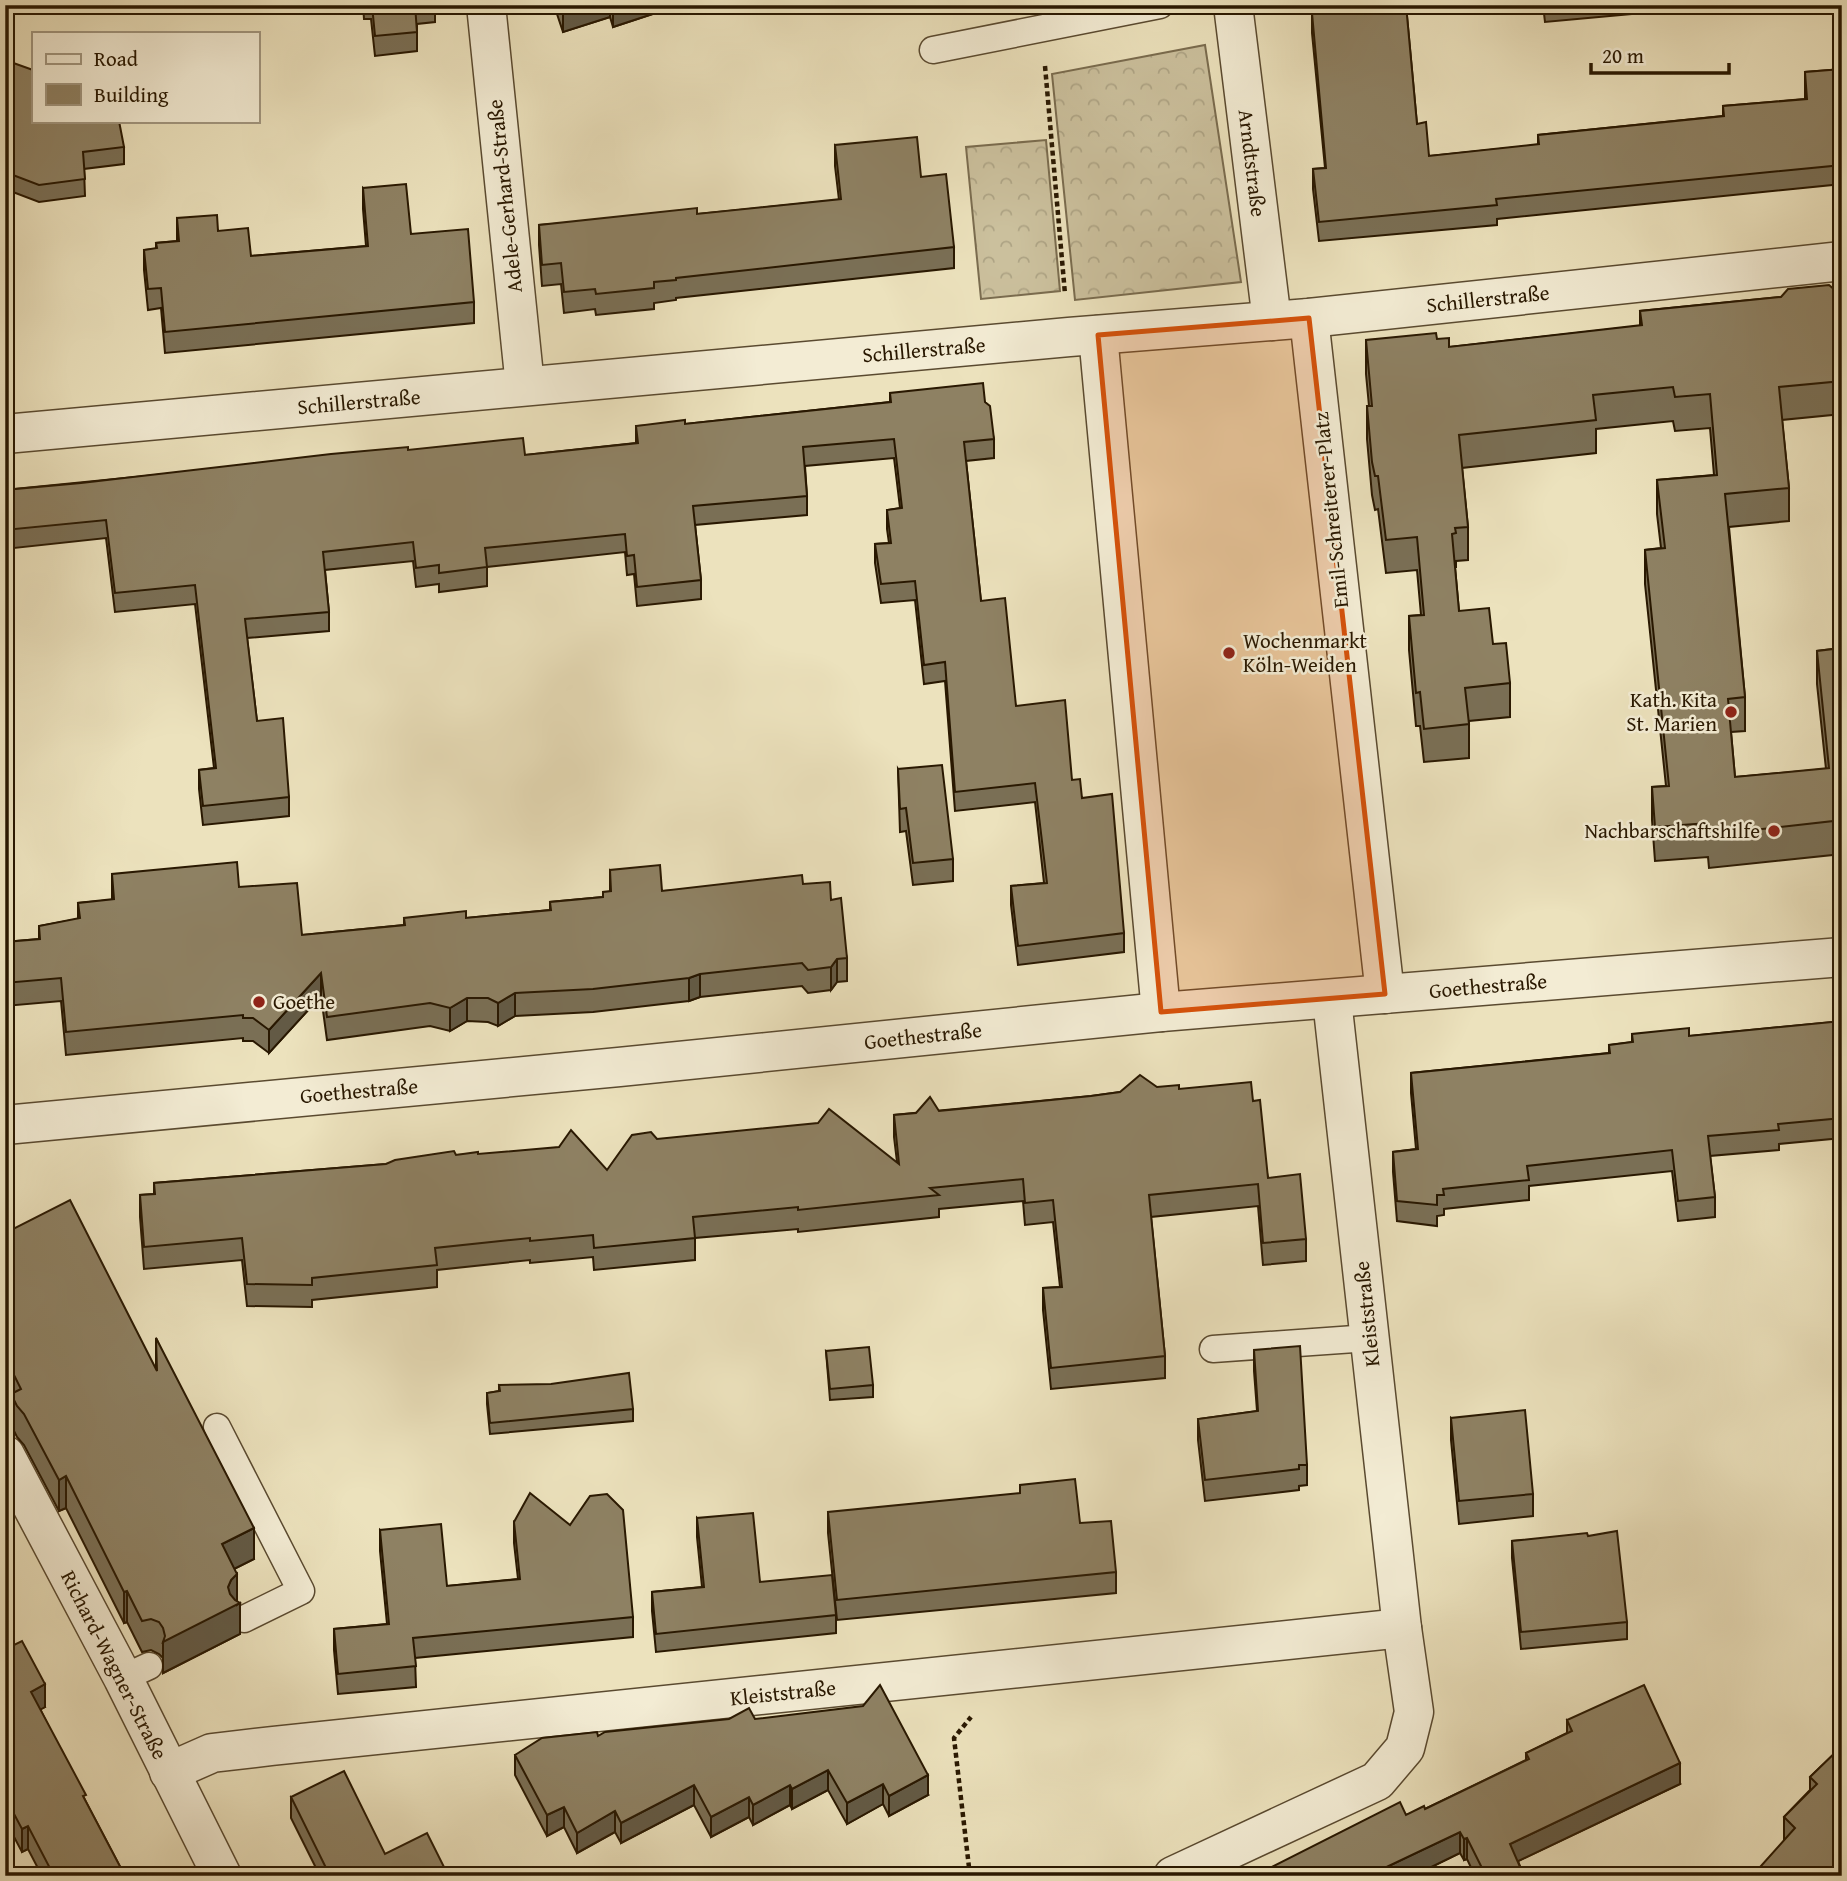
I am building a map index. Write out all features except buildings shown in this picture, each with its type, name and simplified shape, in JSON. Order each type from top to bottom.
[{"type":"street","name":"Adele-Gerhard-Straße","points":[[486,5],[525,386]]},
{"type":"street","name":"Arndtstraße","points":[[1233,5],[1290,319]]},
{"type":"street","name":"Schillerstraße","points":[[5,434],[1290,319],[1842,261]]},
{"type":"street","name":"Emil-Schreiterer-Platz","points":[[1290,319],[1385,994]]},
{"type":"street","points":[[1084,336],[1161,1012]]},
{"type":"street","name":"Goethestraße","points":[[5,1125],[1161,1012],[1842,957]]},
{"type":"street","name":"Kleiststraße","points":[[1173,1876],[1377,1781],[1405,1748],[1414,1712],[1402,1628],[1332,1000]]},
{"type":"street","name":"Richard-Wagner-Straße","points":[[5,1455],[131,1664],[169,1772],[222,1876]]},
{"type":"street","name":"Kleiststraße","points":[[169,1772],[212,1754],[272,1746],[1402,1628]]},
{"type":"lane","points":[[933,50],[1160,5]]},
{"type":"lane","points":[[1213,1349],[1369,1338]]},
{"type":"lane","points":[[217,1427],[301,1591],[244,1619]]},
{"type":"path","points":[[1042,29],[1084,336]]},
{"type":"path","points":[[968,1674],[971,1718],[954,1738],[970,1876]]},
{"type":"highlighted area","points":[[1309,318],[1385,994],[1161,1012],[1098,335]]},
{"type":"green space","points":[[1205,45],[1241,282],[1075,300],[1052,74]]},
{"type":"green space","points":[[1046,140],[1060,291],[981,299],[966,147]]},
{"type":"place","name":"Wochenmarkt Köln-Weiden","points":[[1229,653]]},
{"type":"place","name":"Kath. Kita St. Marien","points":[[1731,712]]},
{"type":"place","name":"Nachbarschaftshilfe","points":[[1774,831]]},
{"type":"place","name":"Goethe","points":[[259,1002]]}]
